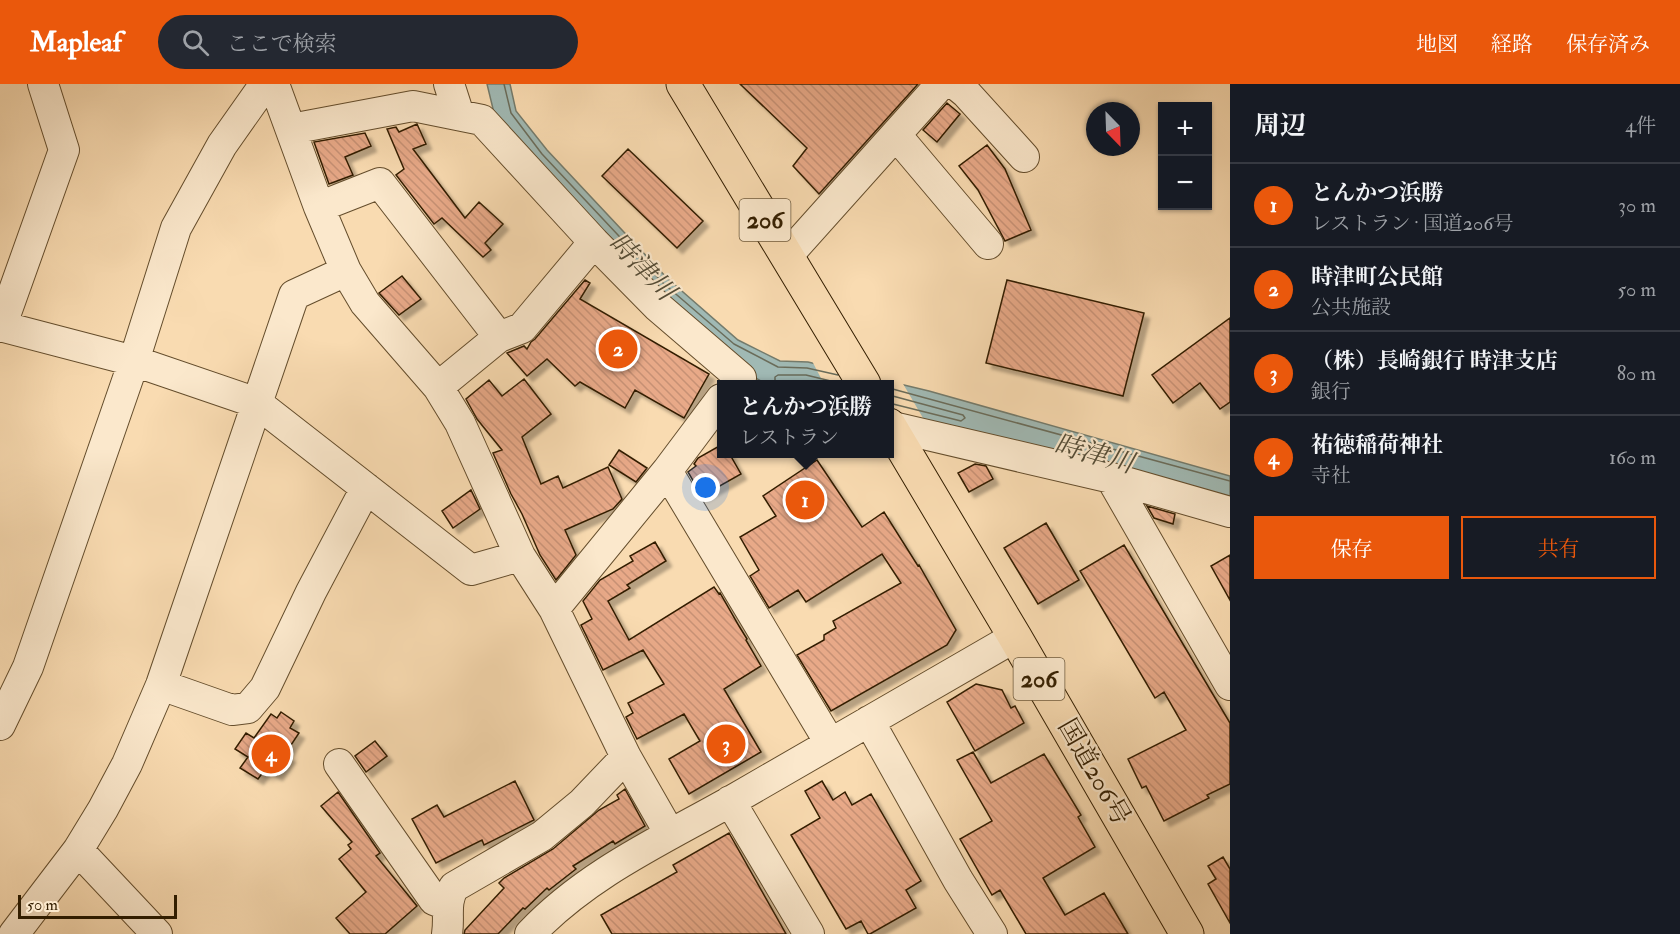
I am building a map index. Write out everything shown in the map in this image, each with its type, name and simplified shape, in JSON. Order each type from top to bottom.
[{"type":"highway","name":"206","points":[[683,84],[862,380]]},
{"type":"highway","name":"国道206号","points":[[894,434],[1015,637],[1187,934]]},
{"type":"street","points":[[43,84],[64,150],[0,327],[134,361],[258,403],[471,570],[520,556]]},
{"type":"street","points":[[0,725],[28,667],[134,361],[176,228],[222,145],[265,84]]},
{"type":"street","points":[[274,84],[319,207],[346,271],[365,303],[438,387],[464,431],[520,556],[554,609],[626,757],[670,834]]},
{"type":"street","points":[[449,84],[459,115]]},
{"type":"street","points":[[787,256],[941,84]]},
{"type":"street","points":[[955,84],[966,93],[1024,157]]},
{"type":"street","points":[[291,129],[413,106],[482,120],[594,242],[731,380]]},
{"type":"street","points":[[896,135],[988,244]]},
{"type":"street","points":[[319,207],[380,183],[499,337]]},
{"type":"street","points":[[438,387],[499,337],[522,328],[594,242]]},
{"type":"street","points":[[14,934],[78,850],[127,764],[160,685],[294,295],[346,271]]},
{"type":"street","points":[[554,609],[717,410]]},
{"type":"street","points":[[894,427],[1111,478],[1230,512]]},
{"type":"street","points":[[666,471],[830,743]]},
{"type":"street","points":[[1111,478],[1230,685]]},
{"type":"street","points":[[160,685],[232,710],[248,708],[265,688],[311,592],[366,488]]},
{"type":"street","points":[[530,934],[546,918],[606,870],[1015,637]]},
{"type":"street","points":[[869,721],[958,880],[992,934]]},
{"type":"street","points":[[447,920],[449,895],[454,887],[542,836],[582,803],[626,757]]},
{"type":"street","points":[[339,764],[447,920]]},
{"type":"street","points":[[730,801],[810,934]]},
{"type":"street","points":[[78,850],[157,934]]},
{"type":"water","name":"時津川","points":[[487,84],[510,84],[516,111],[547,150],[667,278],[738,340],[780,361],[808,362],[883,380],[759,380],[742,370],[707,342],[494,113]]},
{"type":"water","name":"時津川","points":[[894,383],[1230,476],[1230,501],[929,427],[894,389]]},
{"type":"pier","points":[[811,359],[902,382],[930,430],[894,420],[894,380],[822,380]]},
{"type":"building","points":[[740,84],[918,84],[819,194],[793,166],[807,148]]},
{"type":"building","points":[[947,103],[960,114],[937,142],[923,130]]},
{"type":"building","points":[[417,124],[426,144],[413,149],[465,218],[479,202],[503,224],[485,243],[491,250],[483,257],[442,218],[434,224],[396,175],[404,169],[387,129],[396,127],[399,132]]},
{"type":"building","points":[[365,133],[371,146],[345,157],[353,175],[329,184],[314,142]]},
{"type":"building","points":[[987,145],[1005,169],[1031,230],[1005,241],[978,190],[959,166]]},
{"type":"building","points":[[628,149],[703,221],[677,248],[602,176]]},
{"type":"building","points":[[402,276],[421,299],[399,315],[379,293]]},
{"type":"building","points":[[585,280],[590,283],[580,299],[709,374],[684,418],[635,390],[625,408],[580,382],[575,386],[547,359],[527,376],[507,353],[524,346],[527,349]]},
{"type":"building","points":[[1007,280],[1144,313],[1123,396],[986,363]]},
{"type":"building","points":[[1230,318],[1230,402],[1220,409],[1200,383],[1173,403],[1152,375]]},
{"type":"building","points":[[524,379],[551,414],[522,437],[541,484],[558,476],[563,488],[608,467],[622,499],[613,509],[565,530],[576,555],[556,580],[540,555],[493,453],[502,450],[477,419],[466,399],[489,380],[502,396]]},
{"type":"building","points":[[717,447],[717,458],[732,458],[741,474],[702,496],[688,472],[696,466],[694,464],[698,458]]},
{"type":"building","points":[[619,450],[647,468],[636,482],[609,465]]},
{"type":"building","points":[[817,460],[862,527],[884,512],[919,565],[956,630],[947,645],[831,711],[797,655],[824,640],[824,635],[836,628],[833,621],[901,583],[882,554],[806,602],[798,590],[769,608],[750,576],[759,570],[740,537],[776,516],[763,496]]},
{"type":"building","points":[[975,464],[986,466],[993,479],[969,492],[958,473]]},
{"type":"building","points":[[471,490],[480,509],[453,528],[442,511]]},
{"type":"building","points":[[1147,506],[1175,514],[1173,524],[1154,518]]},
{"type":"building","points":[[1046,523],[1079,580],[1038,604],[1004,548]]},
{"type":"building","points":[[655,542],[666,561],[627,585],[630,588],[608,601],[629,640],[714,587],[720,593],[761,666],[724,689],[761,752],[689,794],[669,759],[700,741],[684,714],[637,739],[626,717],[633,713],[628,703],[664,684],[643,650],[603,670],[581,625],[592,619],[583,601],[600,580],[633,561],[630,556]]},
{"type":"building","points":[[1124,545],[1230,723],[1230,784],[1207,795],[1209,798],[1164,821],[1146,786],[1142,788],[1128,759],[1186,730],[1164,692],[1155,698],[1080,571]]},
{"type":"building","points":[[1230,555],[1230,600],[1211,566]]},
{"type":"building","points":[[976,684],[1002,690],[1011,708],[1015,706],[1024,723],[975,751],[947,702]]},
{"type":"building","points":[[281,712],[294,721],[290,728],[299,733],[285,754],[290,757],[277,775],[266,768],[258,779],[240,768],[248,757],[235,749],[246,733],[254,738],[271,714],[277,718]]},
{"type":"building","points":[[375,741],[387,756],[366,772],[355,756]]},
{"type":"building","points":[[973,752],[991,783],[1044,754],[1081,815],[1078,817],[1095,847],[1043,878],[1065,915],[1104,893],[1128,934],[1026,934],[1000,890],[992,895],[960,839],[992,821],[957,760]]},
{"type":"building","points":[[515,781],[534,820],[484,845],[482,840],[436,863],[412,819],[437,805],[444,817]]},
{"type":"building","points":[[822,781],[833,800],[845,792],[852,805],[871,794],[921,881],[906,890],[916,908],[870,934],[861,921],[846,929],[791,835],[820,818],[805,791]]},
{"type":"building","points":[[625,789],[645,826],[615,844],[613,841],[573,866],[576,869],[549,890],[547,888],[525,909],[523,908],[498,934],[464,934],[465,930],[504,888],[499,883],[504,878],[553,849],[599,810],[619,799],[617,795]]},
{"type":"building","points":[[338,792],[380,853],[376,856],[417,906],[385,934],[350,934],[336,918],[366,892],[339,859],[351,849],[348,845],[352,842],[321,806]]},
{"type":"building","points":[[729,833],[786,934],[612,934],[601,915],[677,872],[673,865]]},
{"type":"building","points":[[1223,857],[1230,869],[1230,923],[1208,884],[1216,879],[1208,866]]},
{"type":"place","name":"時津町公民館","points":[[618,349]]},
{"type":"place","name":"とんかつ浜勝","points":[[805,500]]},
{"type":"place","name":"（株）長崎銀行 時津支店","points":[[726,744]]},
{"type":"place","name":"祐徳稲荷神社","points":[[271,754]]}]
